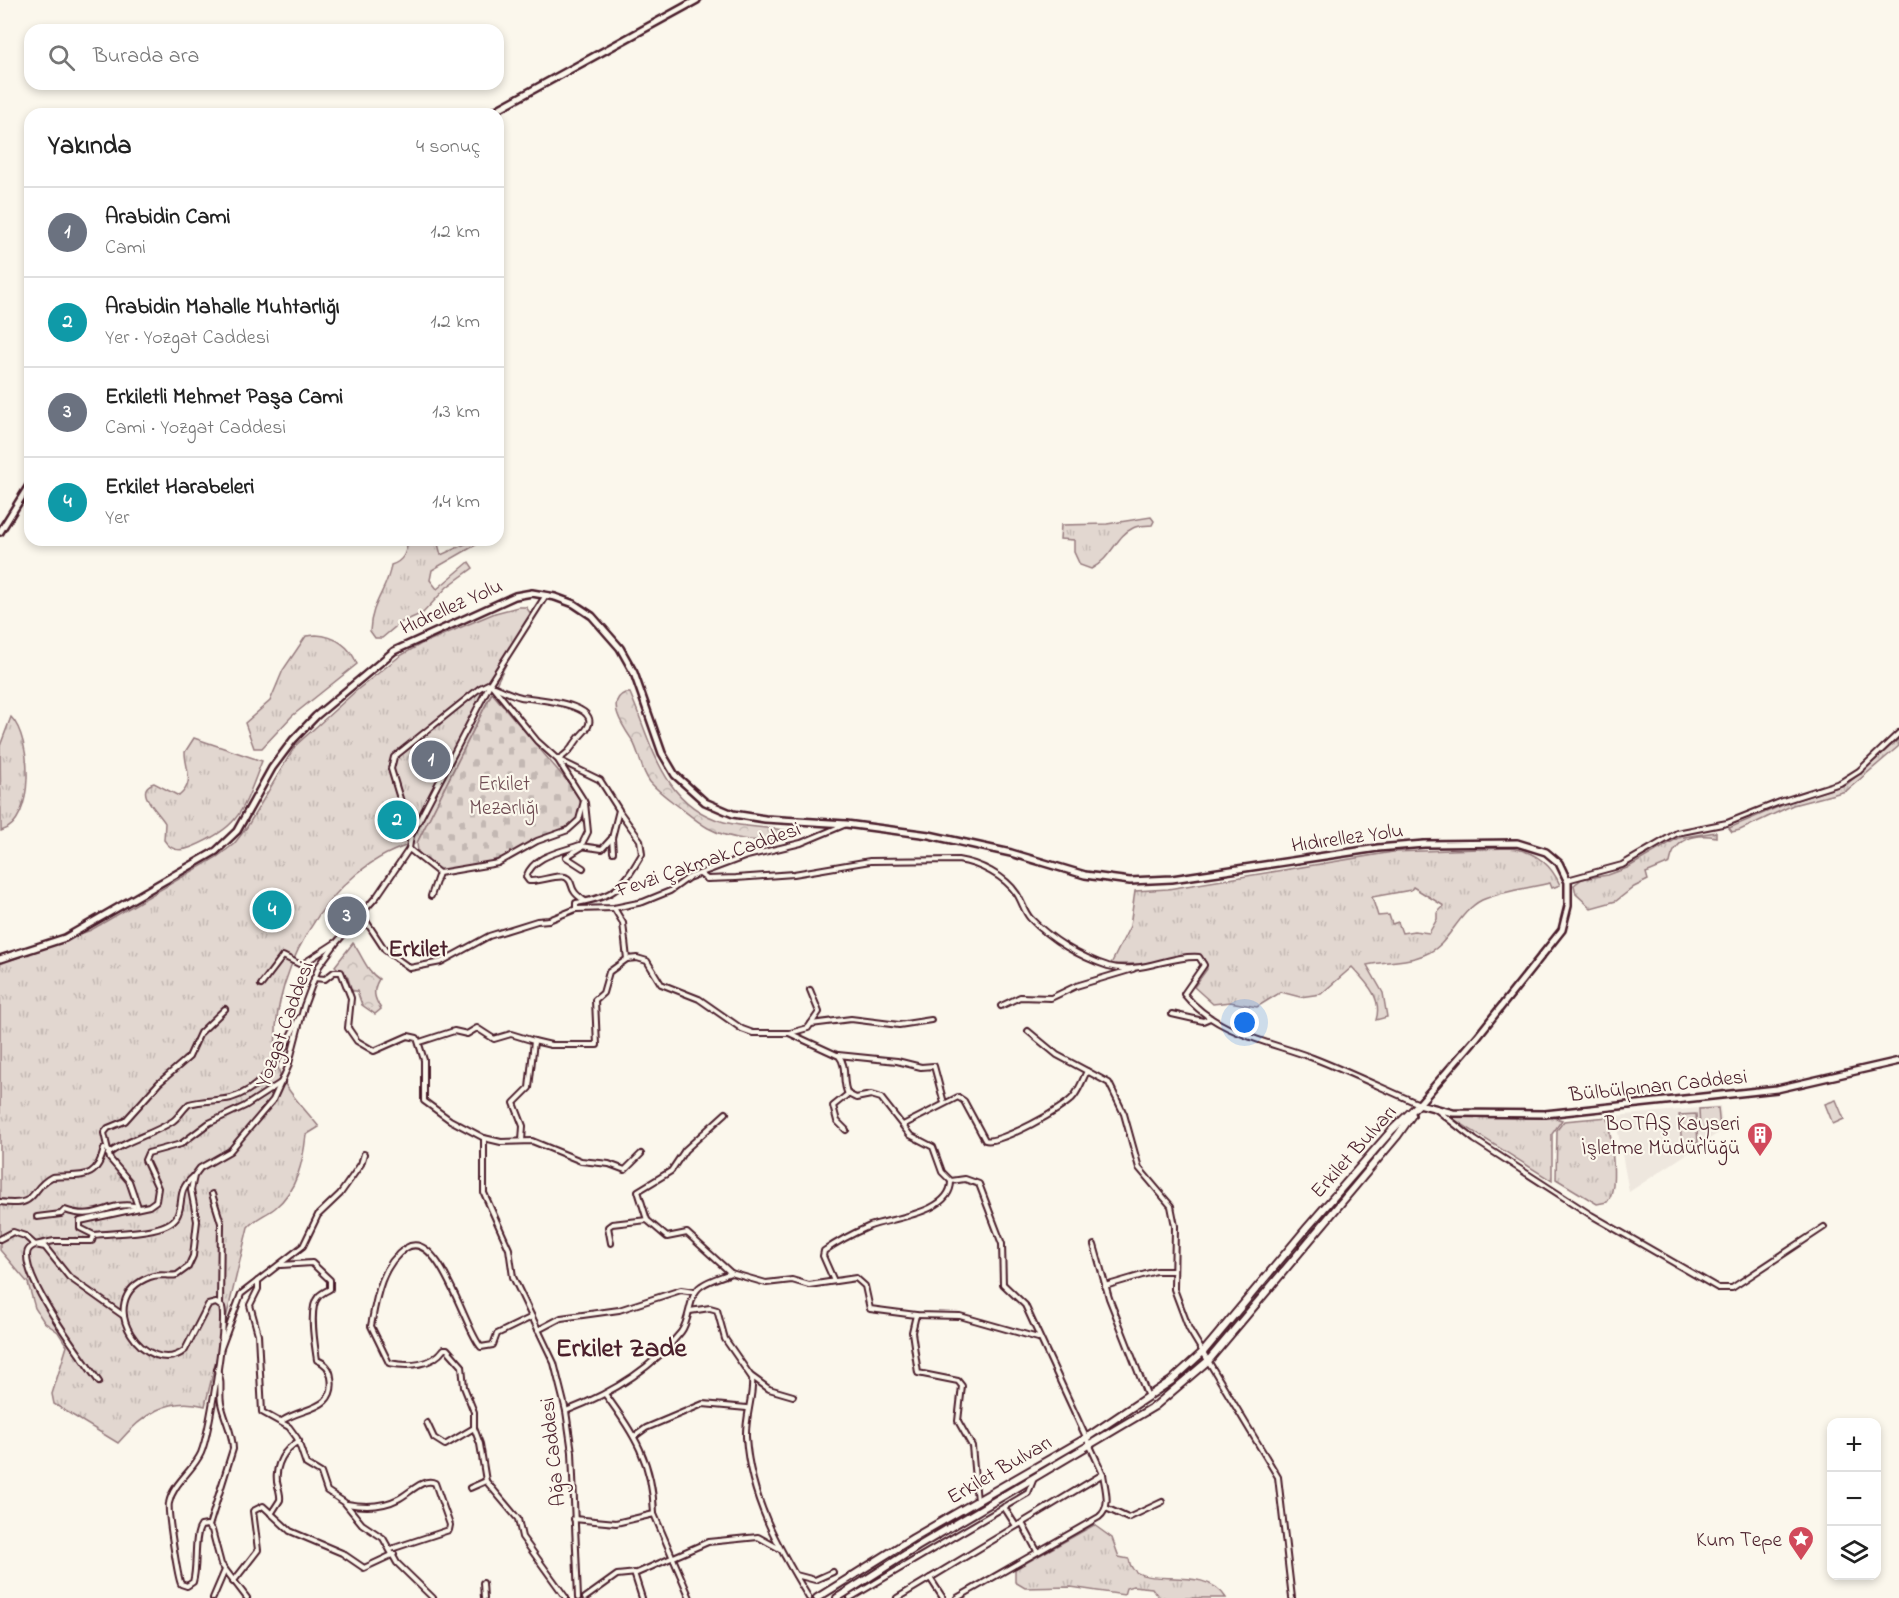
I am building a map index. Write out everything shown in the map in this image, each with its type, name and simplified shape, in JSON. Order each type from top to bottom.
[{"type":"main road","name":"Erkilet Bulvarı","points":[[817,1598],[1086,1438],[1148,1397],[1203,1352],[1392,1130],[1419,1104]]},
{"type":"main road","name":"Erkilet Bulvarı","points":[[837,1598],[1155,1406],[1209,1360],[1398,1135],[1419,1104]]},
{"type":"street","points":[[500,108],[697,0]]},
{"type":"street","points":[[0,532],[24,494]]},
{"type":"street","points":[[546,595],[490,683],[411,836],[409,849],[439,873],[494,864],[568,830],[579,820],[585,803]]},
{"type":"street","name":"Hıdrellez Yolu","points":[[0,959],[64,938],[216,851],[237,831],[272,768],[297,735],[399,647],[515,596],[546,595],[568,601],[586,611],[615,640],[634,673],[668,765],[678,779],[700,798],[722,811],[754,818],[846,824]]},
{"type":"street","points":[[490,683],[518,696],[563,702],[586,714],[589,722],[587,729],[569,752],[557,759]]},
{"type":"street","points":[[490,683],[537,741],[557,759],[585,803],[588,832],[581,846],[566,857],[583,868]]},
{"type":"street","points":[[411,836],[391,769],[392,760],[480,688],[490,683]]},
{"type":"street","points":[[1001,1006],[1020,997],[1052,998],[1076,986],[1182,957],[1201,958],[1204,965],[1184,994],[1210,1018],[1239,1033],[1328,1064],[1419,1104],[1478,1037],[1559,935],[1568,906],[1567,880],[1622,865],[1677,833],[1726,823],[1794,797],[1840,783],[1859,771],[1899,733]]},
{"type":"street","points":[[557,759],[600,780],[640,840],[642,854],[615,891],[601,899],[576,903],[576,909]]},
{"type":"street","points":[[613,852],[612,838],[619,810]]},
{"type":"street","name":"Fevzi Çakmak Caddesi","points":[[362,915],[385,950],[409,968],[441,962],[489,936],[533,922],[549,920],[576,909],[614,908],[658,897],[688,878],[747,856],[801,843],[846,824]]},
{"type":"street","name":"Hıdırellez Yolu","points":[[846,824],[956,840],[1085,875],[1116,880],[1172,879],[1378,848],[1466,842],[1517,843],[1536,847],[1555,859],[1567,880]]},
{"type":"street","points":[[585,902],[574,892],[569,880],[565,877],[557,876],[542,882],[529,881],[526,877],[532,866],[542,858],[581,846],[602,849],[612,838]]},
{"type":"street","name":"Yozgat Caddesi","points":[[194,1176],[200,1168],[230,1151],[268,1107],[283,1081],[314,978],[336,943],[362,915],[409,849]]},
{"type":"street","points":[[700,874],[707,879],[736,878],[794,874],[870,861],[964,861],[984,868],[1008,885],[1017,894],[1029,917],[1068,948],[1109,966],[1138,968]]},
{"type":"street","points":[[431,896],[439,873]]},
{"type":"street","points":[[614,908],[623,923],[627,959]]},
{"type":"street","points":[[261,985],[283,956],[301,965],[336,943]]},
{"type":"street","points":[[420,1042],[454,1031],[466,1034],[477,1028],[494,1039],[511,1034],[551,1045],[597,1045],[595,1000],[603,993],[609,972],[627,959],[637,958],[646,961],[661,984],[699,999],[742,1029],[753,1033],[789,1033],[808,1028],[819,1012],[810,990]]},
{"type":"street","points":[[314,978],[322,979],[334,972],[341,972],[351,998],[348,1028],[357,1041],[367,1049],[377,1051],[408,1036],[415,1036],[420,1042],[424,1060],[424,1101],[450,1120],[483,1138],[501,1142],[537,1143],[581,1161],[609,1164],[625,1170],[641,1154]]},
{"type":"street","points":[[0,1203],[15,1204],[26,1201],[52,1177],[89,1174],[99,1163],[105,1145],[106,1130],[125,1121],[145,1102],[159,1083],[191,1054],[200,1033],[225,1009]]},
{"type":"street","points":[[1172,1014],[1203,1022],[1210,1018]]},
{"type":"street","points":[[108,1154],[123,1143],[147,1135],[175,1120],[189,1104],[229,1098],[256,1085],[273,1067],[301,1015]]},
{"type":"street","points":[[811,1024],[851,1019],[899,1024],[931,1020]]},
{"type":"street","points":[[1028,1031],[1057,1054],[1109,1083],[1124,1114],[1139,1168],[1171,1206],[1175,1226],[1173,1270],[1178,1306],[1278,1477],[1292,1598]]},
{"type":"street","points":[[789,1033],[837,1055],[897,1061],[921,1067],[934,1066],[944,1103]]},
{"type":"street","points":[[522,1141],[524,1126],[514,1103],[529,1088],[534,1041]]},
{"type":"street","points":[[837,1055],[843,1061],[844,1085],[848,1094],[856,1098],[871,1095],[881,1098],[913,1137],[933,1147],[942,1172],[951,1181]]},
{"type":"street","name":"Bülbülpınarı Caddesi","points":[[1419,1104],[1437,1110],[1506,1115],[1574,1111],[1777,1089],[1899,1062]]},
{"type":"street","points":[[903,1125],[956,1097],[962,1098],[985,1140],[995,1141],[1016,1132],[1072,1098],[1087,1071]]},
{"type":"street","points":[[194,1176],[182,1192],[179,1212],[170,1223],[147,1230],[94,1235],[80,1228],[79,1223],[151,1205],[158,1196],[158,1188],[145,1160],[148,1153],[181,1144],[209,1123],[245,1106],[283,1081]]},
{"type":"street","points":[[846,1130],[837,1121],[833,1106],[848,1094]]},
{"type":"street","points":[[1437,1110],[1475,1140],[1591,1215],[1722,1289],[1732,1288],[1824,1227]]},
{"type":"street","points":[[726,1113],[685,1150],[671,1171],[638,1191],[647,1220],[667,1237],[687,1233],[731,1273],[766,1283],[792,1280],[809,1285],[856,1278],[866,1288],[870,1309],[916,1315],[969,1318],[1039,1338]]},
{"type":"street","name":"Ağa Caddesi","points":[[483,1138],[484,1193],[509,1249],[513,1277],[554,1363],[566,1411],[572,1452],[578,1598]]},
{"type":"street","points":[[105,1145],[116,1168],[129,1181],[138,1207]]},
{"type":"street","points":[[218,1354],[239,1298],[247,1288],[303,1246],[318,1215],[340,1194],[361,1164],[364,1154]]},
{"type":"street","points":[[194,1176],[191,1190],[197,1221],[190,1264],[177,1275],[153,1276],[138,1283],[126,1299],[124,1316],[129,1333],[139,1345],[157,1354],[172,1356],[185,1350],[207,1305],[214,1302],[220,1305]]},
{"type":"street","points":[[951,1181],[965,1179],[979,1184],[1002,1244],[1003,1284],[1025,1305],[1090,1445],[1103,1474],[1106,1508],[1099,1517],[957,1598]]},
{"type":"street","points":[[834,1281],[824,1251],[842,1239],[872,1226],[930,1208],[945,1197],[951,1181]]},
{"type":"street","points":[[211,1528],[203,1525],[198,1529],[195,1574],[191,1584],[183,1585],[178,1579],[168,1515],[169,1503],[202,1449],[209,1426],[223,1312],[220,1305],[221,1223],[212,1194]]},
{"type":"street","points":[[37,1217],[61,1214],[65,1210],[78,1215],[93,1215],[125,1204],[138,1207]]},
{"type":"street","points":[[611,1244],[608,1227],[612,1224],[647,1220]]},
{"type":"street","points":[[0,1239],[16,1233],[35,1245],[45,1247],[69,1277],[124,1316]]},
{"type":"street","points":[[94,1235],[93,1240],[87,1242],[62,1240],[35,1245],[29,1249],[27,1256],[38,1287],[62,1329],[99,1382]]},
{"type":"street","points":[[532,1317],[496,1334],[493,1345],[481,1347],[456,1293],[427,1251],[417,1245],[409,1246],[395,1258],[386,1272],[371,1326],[389,1363],[428,1363],[447,1349],[462,1366],[464,1387],[474,1412],[474,1428],[480,1444],[486,1481],[518,1519],[522,1537],[566,1598]]},
{"type":"street","points":[[1094,1245],[1105,1286],[1148,1397]]},
{"type":"street","points":[[280,1265],[315,1263],[331,1284],[328,1291],[320,1294],[315,1301],[313,1332],[317,1360],[324,1364],[330,1372],[331,1394],[323,1405],[295,1412],[282,1421]]},
{"type":"street","points":[[1105,1286],[1156,1271],[1173,1270]]},
{"type":"street","points":[[566,1411],[605,1394],[634,1376],[660,1354],[683,1329],[694,1292],[703,1284],[731,1273]]},
{"type":"street","points":[[258,1281],[258,1289],[250,1305],[258,1334],[262,1410],[282,1421],[293,1431],[308,1467],[321,1473],[327,1491],[346,1504],[359,1521],[379,1534],[391,1549],[397,1563],[433,1598]]},
{"type":"street","points":[[538,1330],[561,1318],[619,1310],[681,1290],[694,1292]]},
{"type":"street","points":[[690,1311],[710,1308],[717,1310],[725,1339],[751,1376],[773,1391],[793,1396]]},
{"type":"street","points":[[916,1315],[912,1332],[918,1373],[958,1381],[962,1386],[958,1421],[972,1446],[977,1501]]},
{"type":"street","points":[[216,1370],[221,1379],[221,1404],[232,1438],[233,1449],[211,1528],[225,1570],[247,1598]]},
{"type":"street","points":[[751,1376],[747,1408],[747,1440],[753,1484],[764,1517],[809,1598]]},
{"type":"street","points":[[605,1394],[635,1436],[643,1452],[651,1484],[654,1514],[690,1598]]},
{"type":"street","points":[[635,1436],[646,1428],[703,1404],[747,1408]]},
{"type":"street","points":[[427,1423],[434,1438],[445,1445],[474,1428]]},
{"type":"street","points":[[271,1514],[280,1502],[277,1475],[282,1456],[298,1442]]},
{"type":"street","points":[[897,1598],[1103,1474]]},
{"type":"street","points":[[850,1598],[1028,1493],[1034,1478]]},
{"type":"street","points":[[470,1488],[486,1481]]},
{"type":"street","points":[[346,1504],[386,1503],[399,1499],[425,1482],[435,1483],[450,1525],[449,1530],[391,1549]]},
{"type":"street","points":[[1106,1508],[1128,1518],[1162,1502]]},
{"type":"street","points":[[233,1582],[258,1550],[254,1511],[263,1506],[290,1531],[342,1553],[364,1568],[394,1554]]},
{"type":"street","points":[[1004,1507],[1016,1526]]},
{"type":"street","points":[[574,1520],[616,1523],[654,1514]]},
{"type":"street","points":[[1022,1523],[1038,1551]]},
{"type":"street","points":[[585,1598],[617,1575],[634,1573],[708,1542],[733,1537],[758,1537],[780,1549]]},
{"type":"street","points":[[213,1598],[225,1570]]},
{"type":"street","points":[[796,1575],[814,1580],[833,1572]]},
{"type":"street","points":[[634,1573],[642,1598]]},
{"type":"street","points":[[930,1578],[943,1598]]},
{"type":"street","points":[[483,1583],[484,1598]]},
{"type":"street","points":[[905,1593],[908,1598]]},
{"type":"shaded area","points":[[1720,1106],[1723,1130],[1629,1192],[1615,1116]]},
{"type":"green space","points":[[1151,517],[1154,521],[1152,525],[1138,526],[1127,532],[1104,559],[1091,569],[1080,565],[1074,552],[1074,540],[1060,539],[1061,525],[1107,524]]},
{"type":"green space","points":[[406,546],[439,546],[441,555],[461,546],[474,546],[432,570],[430,580],[437,589],[469,562],[473,568],[447,587],[423,613],[400,623],[382,638],[375,638],[370,631],[373,612],[387,581],[391,565],[404,556]]},
{"type":"green space","points":[[526,607],[531,614],[417,843],[385,855],[356,875],[330,901],[308,932],[291,966],[280,1002],[276,1037],[279,1071],[290,1092],[319,1127],[306,1135],[301,1165],[289,1193],[275,1208],[248,1227],[205,1406],[179,1404],[157,1410],[146,1416],[118,1443],[54,1404],[52,1394],[67,1346],[58,1332],[44,1322],[35,1308],[28,1283],[0,1250],[0,964],[91,930],[217,857],[234,844],[247,827],[295,746],[357,690],[400,656],[421,644],[495,613]]},
{"type":"green space","points":[[306,636],[329,637],[341,643],[357,664],[292,716],[262,748],[254,748],[245,723],[270,701],[283,670]]},
{"type":"green space","name":"Erkilet Mezarlığı","points":[[492,693],[579,795],[584,809],[577,825],[502,861],[438,871],[418,852],[417,843]]},
{"type":"green space","points":[[630,693],[662,770],[686,802],[703,814],[724,822],[784,830],[784,838],[766,841],[735,838],[716,832],[699,822],[659,791],[647,777],[635,745],[618,715],[617,702],[619,697]]},
{"type":"green space","points":[[11,717],[23,742],[27,778],[25,797],[20,812],[12,824],[1,831],[0,746]]},
{"type":"green space","points":[[194,738],[262,761],[245,804],[231,823],[209,839],[188,849],[180,850],[170,846],[164,840],[165,823],[146,796],[146,791],[148,786],[154,783],[179,796],[184,791],[188,780],[185,752]]},
{"type":"green space","points":[[1899,739],[1899,746],[1846,791],[1793,805],[1740,830],[1732,832],[1729,828],[1790,802],[1847,784]]},
{"type":"green space","points":[[1716,832],[1716,837],[1693,837],[1681,843],[1672,855],[1670,863],[1646,873],[1648,880],[1634,887],[1616,901],[1591,908],[1576,894],[1574,885],[1582,879],[1608,875],[1627,868],[1678,838]]},
{"type":"green space","points":[[1517,849],[1525,851],[1545,864],[1560,885],[1552,888],[1550,883],[1482,900],[1470,909],[1441,944],[1425,955],[1367,965],[1383,993],[1387,1017],[1376,1020],[1378,1012],[1372,991],[1352,967],[1321,994],[1300,997],[1281,992],[1257,1007],[1230,1002],[1213,1004],[1194,987],[1207,969],[1206,962],[1198,956],[1138,964],[1111,964],[1130,926],[1135,891],[1168,889],[1393,852]],"holes":[[[1413,887],[1444,906],[1437,913],[1437,919],[1429,933],[1414,931],[1402,933],[1398,922],[1392,924],[1389,915],[1378,916],[1372,897],[1411,890]]]},
{"type":"green space","points":[[353,943],[368,968],[379,979],[375,987],[375,994],[381,1009],[375,1014],[362,1005],[357,991],[352,991],[348,978],[335,966]]},
{"type":"green space","points":[[1836,1100],[1844,1119],[1833,1124],[1825,1104]]},
{"type":"green space","points":[[1718,1108],[1720,1129],[1700,1131],[1699,1109]]},
{"type":"green space","points":[[1447,1111],[1542,1114],[1562,1120],[1552,1134],[1552,1181],[1455,1120]]},
{"type":"green space","points":[[1696,1114],[1698,1143],[1682,1144],[1679,1115]]},
{"type":"green space","points":[[1608,1117],[1614,1174],[1613,1185],[1607,1202],[1597,1204],[1556,1179],[1557,1130],[1564,1121]]},
{"type":"green space","points":[[1094,1525],[1112,1538],[1119,1557],[1129,1559],[1133,1569],[1142,1575],[1202,1581],[1215,1587],[1226,1598],[1159,1598],[1152,1588],[1133,1586],[1126,1588],[1124,1595],[1071,1587],[1025,1588],[1015,1582],[1015,1569]]},
{"type":"place","name":"Arabidin Cami","points":[[431,760]]},
{"type":"place","name":"Arabidin Mahalle Muhtarlığı","points":[[397,820]]},
{"type":"place","name":"Erkilet Harabeleri","points":[[272,910]]},
{"type":"place","name":"Erkiletli Mehmet Paşa Cami","points":[[347,916]]},
{"type":"place","name":"BOTAŞ Kayseri İşletme Müdürlüğü","points":[[1760,1158]]},
{"type":"place","name":"Kum Tepe","points":[[1801,1562]]},
{"type":"district","name":"Erkilet","points":[[418,948]]},
{"type":"district","name":"Erkilet Zade","points":[[621,1347]]}]
